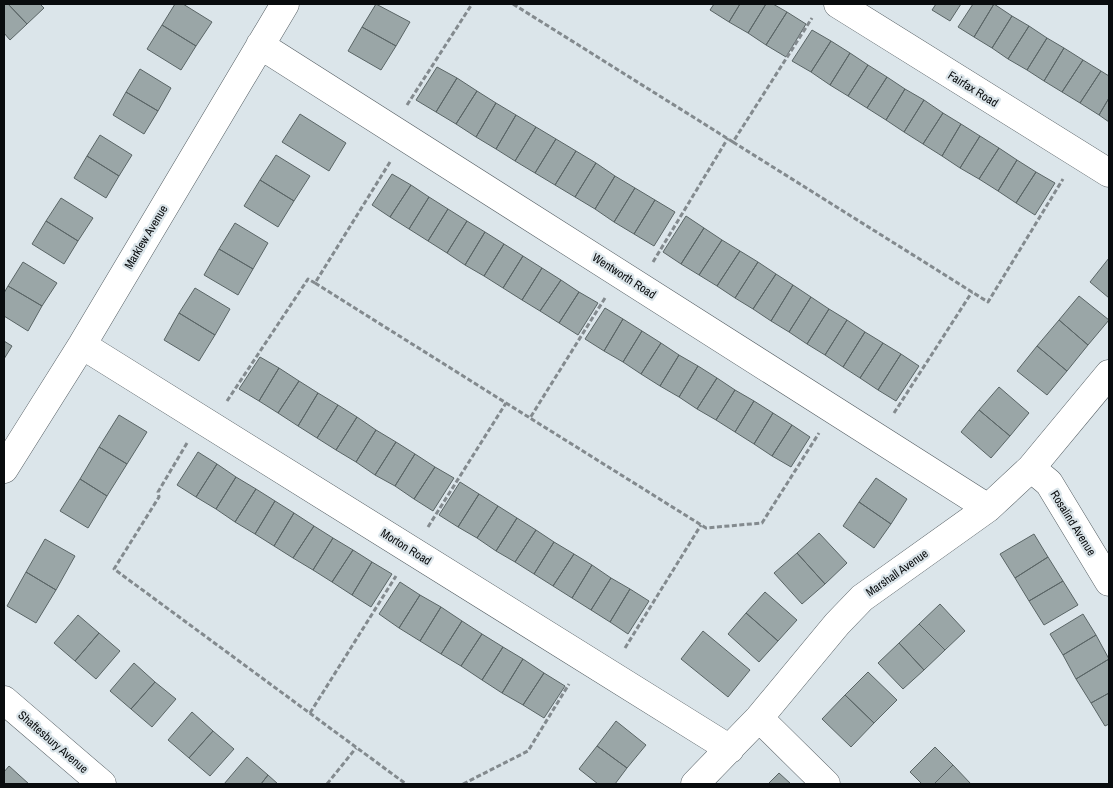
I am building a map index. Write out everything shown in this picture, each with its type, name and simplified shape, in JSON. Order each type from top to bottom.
[{"type":"street","name":"Marklew Avenue","points":[[5,466],[82,345],[285,4]]},
{"type":"street","name":"Fairfax Road","points":[[826,8],[1109,173]]},
{"type":"street","name":"Wentworth Road","points":[[260,45],[988,508]]},
{"type":"street","name":"Morton Road","points":[[82,345],[730,749]]},
{"type":"street","name":"Marshall Avenue","points":[[695,784],[759,718],[837,624],[862,598],[988,508],[1032,468],[1109,374]]},
{"type":"street","name":"Rosalind Avenue","points":[[1032,468],[1049,483],[1109,582]]},
{"type":"street","name":"Shaftesbury Avenue","points":[[4,700],[102,784]]},
{"type":"street","points":[[759,718],[826,784]]},
{"type":"path","points":[[315,283],[472,4]]},
{"type":"path","points":[[513,4],[988,302],[1078,154]]},
{"type":"path","points":[[733,142],[826,8]]},
{"type":"path","points":[[530,418],[728,138]]},
{"type":"path","points":[[406,784],[114,569],[159,496],[158,492],[308,279],[706,528],[762,522],[833,410]]},
{"type":"path","points":[[878,438],[972,292]]},
{"type":"path","points":[[310,713],[506,403]]},
{"type":"path","points":[[609,674],[701,526]]},
{"type":"path","points":[[463,784],[528,751],[586,658]]},
{"type":"path","points":[[327,784],[356,748]]},
{"type":"building","points":[[4,4],[8,4],[27,24],[10,40],[4,33]]},
{"type":"building","points":[[8,4],[40,4],[44,8],[27,24]]},
{"type":"building","points":[[175,4],[183,4],[212,22],[196,46],[162,25]]},
{"type":"building","points":[[376,4],[410,22],[396,46],[362,27]]},
{"type":"building","points":[[714,4],[740,4],[729,22],[710,10]]},
{"type":"building","points":[[740,4],[766,4],[748,33],[729,22]]},
{"type":"building","points":[[766,4],[773,4],[787,12],[766,45],[748,33]]},
{"type":"building","points":[[936,4],[961,4],[950,21],[932,10]]},
{"type":"building","points":[[973,4],[994,4],[974,37],[958,27]]},
{"type":"building","points":[[994,4],[1012,16],[992,48],[974,37]]},
{"type":"building","points":[[787,12],[806,24],[786,57],[766,45]]},
{"type":"building","points":[[1012,16],[1029,26],[1008,59],[992,48]]},
{"type":"building","points":[[162,25],[196,46],[181,70],[147,49]]},
{"type":"building","points":[[1029,26],[1047,38],[1027,70],[1008,59]]},
{"type":"building","points":[[362,27],[396,46],[381,70],[348,51]]},
{"type":"building","points":[[812,30],[831,41],[811,72],[792,61]]},
{"type":"building","points":[[1047,38],[1064,48],[1044,81],[1027,70]]},
{"type":"building","points":[[831,41],[850,53],[830,85],[811,72]]},
{"type":"building","points":[[1064,48],[1083,60],[1062,92],[1044,81]]},
{"type":"building","points":[[850,53],[868,65],[848,96],[830,85]]},
{"type":"building","points":[[1083,60],[1101,71],[1080,103],[1062,92]]},
{"type":"building","points":[[868,65],[887,77],[867,108],[848,96]]},
{"type":"building","points":[[437,67],[457,78],[436,112],[416,100]]},
{"type":"building","points":[[140,69],[171,88],[158,111],[126,92]]},
{"type":"building","points":[[1101,71],[1109,76],[1109,98],[1099,115],[1080,103]]},
{"type":"building","points":[[887,77],[905,89],[886,120],[867,108]]},
{"type":"building","points":[[457,78],[477,91],[456,124],[436,112]]},
{"type":"building","points":[[905,89],[924,100],[904,132],[886,120]]},
{"type":"building","points":[[477,91],[496,103],[476,137],[456,124]]},
{"type":"building","points":[[126,92],[158,111],[144,134],[113,115]]},
{"type":"building","points":[[1109,98],[1109,122],[1099,115]]},
{"type":"building","points":[[924,100],[943,113],[923,144],[904,132]]},
{"type":"building","points":[[496,103],[516,115],[496,149],[476,137]]},
{"type":"building","points":[[943,113],[961,124],[942,156],[923,144]]},
{"type":"building","points":[[300,114],[346,143],[329,171],[282,142]]},
{"type":"building","points":[[516,115],[536,127],[515,161],[496,149]]},
{"type":"building","points":[[961,124],[980,136],[960,168],[942,156]]},
{"type":"building","points":[[536,127],[556,139],[535,173],[515,161]]},
{"type":"building","points":[[100,135],[132,155],[119,176],[87,156]]},
{"type":"building","points":[[980,136],[999,148],[979,179],[960,168]]},
{"type":"building","points":[[556,139],[576,151],[555,185],[535,173]]},
{"type":"building","points":[[999,148],[1017,160],[998,191],[979,179]]},
{"type":"building","points":[[576,151],[596,163],[575,197],[555,185]]},
{"type":"building","points":[[276,155],[310,176],[294,201],[260,180]]},
{"type":"building","points":[[87,156],[119,176],[106,198],[74,178]]},
{"type":"building","points":[[1017,160],[1036,172],[1016,203],[998,191]]},
{"type":"building","points":[[596,163],[615,176],[595,209],[575,197]]},
{"type":"building","points":[[1036,172],[1055,183],[1035,215],[1016,203]]},
{"type":"building","points":[[392,174],[411,185],[390,217],[372,205]]},
{"type":"building","points":[[615,176],[635,188],[614,222],[595,209]]},
{"type":"building","points":[[260,180],[294,201],[278,227],[244,206]]},
{"type":"building","points":[[411,185],[429,197],[409,229],[390,217]]},
{"type":"building","points":[[635,188],[655,200],[634,234],[614,222]]},
{"type":"building","points":[[429,197],[448,209],[428,241],[409,229]]},
{"type":"building","points":[[61,198],[93,218],[78,241],[46,221]]},
{"type":"building","points":[[655,200],[675,212],[654,246],[634,234]]},
{"type":"building","points":[[448,209],[467,221],[447,253],[428,241]]},
{"type":"building","points":[[686,216],[704,228],[681,264],[663,252]]},
{"type":"building","points":[[46,221],[78,241],[64,264],[32,244]]},
{"type":"building","points":[[467,221],[485,232],[465,265],[447,253]]},
{"type":"building","points":[[235,223],[268,243],[253,269],[219,249]]},
{"type":"building","points":[[704,228],[722,240],[699,275],[681,264]]},
{"type":"building","points":[[485,232],[504,244],[484,276],[465,265]]},
{"type":"building","points":[[722,240],[740,251],[717,286],[699,275]]},
{"type":"building","points":[[504,244],[523,256],[503,288],[484,276]]},
{"type":"building","points":[[219,249],[253,269],[238,295],[204,275]]},
{"type":"building","points":[[740,251],[758,262],[735,298],[717,286]]},
{"type":"building","points":[[523,256],[542,268],[522,300],[503,288]]},
{"type":"building","points":[[1109,258],[1109,298],[1090,282]]},
{"type":"building","points":[[23,262],[57,283],[42,306],[8,286]]},
{"type":"building","points":[[758,262],[776,274],[753,309],[735,298]]},
{"type":"building","points":[[542,268],[561,280],[540,311],[522,300]]},
{"type":"building","points":[[776,274],[793,285],[771,321],[753,309]]},
{"type":"building","points":[[561,280],[579,292],[559,323],[540,311]]},
{"type":"building","points":[[793,285],[811,297],[789,332],[771,321]]},
{"type":"building","points":[[8,286],[42,306],[28,331],[4,316],[4,293]]},
{"type":"building","points":[[195,288],[230,309],[215,335],[179,313]]},
{"type":"building","points":[[579,292],[598,303],[578,335],[559,323]]},
{"type":"building","points":[[1079,296],[1109,320],[1088,345],[1059,320]]},
{"type":"building","points":[[811,297],[829,309],[807,344],[789,332]]},
{"type":"building","points":[[605,308],[623,319],[604,351],[585,339]]},
{"type":"building","points":[[829,309],[847,320],[825,355],[807,344]]},
{"type":"building","points":[[179,313],[215,335],[199,361],[164,340]]},
{"type":"building","points":[[623,319],[642,331],[623,362],[604,351]]},
{"type":"building","points":[[847,320],[865,332],[843,367],[825,355]]},
{"type":"building","points":[[1059,320],[1088,345],[1067,371],[1037,346]]},
{"type":"building","points":[[642,331],[661,343],[641,374],[623,362]]},
{"type":"building","points":[[865,332],[883,343],[860,378],[843,367]]},
{"type":"building","points":[[4,341],[12,346],[4,359]]},
{"type":"building","points":[[661,343],[679,355],[660,386],[641,374]]},
{"type":"building","points":[[883,343],[901,354],[878,390],[860,378]]},
{"type":"building","points":[[1037,346],[1067,371],[1047,395],[1017,371]]},
{"type":"building","points":[[901,354],[919,366],[896,401],[878,390]]},
{"type":"building","points":[[679,355],[698,366],[679,397],[660,386]]},
{"type":"building","points":[[260,357],[279,368],[259,401],[239,389]]},
{"type":"building","points":[[698,366],[717,378],[697,409],[679,397]]},
{"type":"building","points":[[279,368],[299,381],[278,413],[259,401]]},
{"type":"building","points":[[717,378],[735,390],[716,420],[697,409]]},
{"type":"building","points":[[299,381],[318,393],[298,426],[278,413]]},
{"type":"building","points":[[999,387],[1029,413],[1010,436],[979,410]]},
{"type":"building","points":[[735,390],[754,401],[735,432],[716,420]]},
{"type":"building","points":[[318,393],[338,405],[317,438],[298,426]]},
{"type":"building","points":[[754,401],[773,413],[754,444],[735,432]]},
{"type":"building","points":[[338,405],[357,417],[336,450],[317,438]]},
{"type":"building","points":[[979,410],[1010,436],[991,458],[961,432]]},
{"type":"building","points":[[773,413],[792,425],[772,456],[754,444]]},
{"type":"building","points":[[119,415],[147,432],[127,464],[99,447]]},
{"type":"building","points":[[357,417],[376,430],[356,462],[336,450]]},
{"type":"building","points":[[792,425],[810,437],[791,467],[772,456]]},
{"type":"building","points":[[376,430],[396,442],[375,475],[356,462]]},
{"type":"building","points":[[396,442],[415,454],[395,486],[375,475]]},
{"type":"building","points":[[99,447],[127,464],[107,496],[80,479]]},
{"type":"building","points":[[198,452],[217,464],[196,497],[177,485]]},
{"type":"building","points":[[415,454],[435,467],[414,499],[395,486]]},
{"type":"building","points":[[217,464],[236,477],[216,509],[196,497]]},
{"type":"building","points":[[435,467],[454,478],[433,511],[414,499]]},
{"type":"building","points":[[236,477],[256,489],[235,522],[216,509]]},
{"type":"building","points":[[876,478],[907,499],[891,524],[859,502]]},
{"type":"building","points":[[80,479],[107,496],[88,528],[60,511]]},
{"type":"building","points":[[460,482],[479,494],[458,527],[439,515]]},
{"type":"building","points":[[256,489],[275,501],[255,534],[235,522]]},
{"type":"building","points":[[479,494],[498,506],[477,538],[458,527]]},
{"type":"building","points":[[275,501],[294,513],[274,546],[255,534]]},
{"type":"building","points":[[859,502],[891,524],[874,548],[843,526]]},
{"type":"building","points":[[498,506],[517,518],[496,551],[477,538]]},
{"type":"building","points":[[294,513],[314,526],[293,558],[274,546]]},
{"type":"building","points":[[517,518],[536,530],[515,562],[496,551]]},
{"type":"building","points":[[314,526],[333,538],[313,570],[293,558]]},
{"type":"building","points":[[536,530],[554,542],[534,574],[515,562]]},
{"type":"building","points":[[819,533],[847,563],[825,584],[797,553]]},
{"type":"building","points":[[1034,534],[1048,557],[1015,578],[1000,554]]},
{"type":"building","points":[[333,538],[353,550],[332,582],[313,570]]},
{"type":"building","points":[[45,539],[75,556],[56,590],[26,572]]},
{"type":"building","points":[[554,542],[574,554],[553,586],[534,574]]},
{"type":"building","points":[[353,550],[372,562],[352,595],[332,582]]},
{"type":"building","points":[[797,553],[825,584],[802,604],[774,573]]},
{"type":"building","points":[[574,554],[592,565],[572,598],[553,586]]},
{"type":"building","points":[[1048,557],[1063,581],[1029,601],[1015,578]]},
{"type":"building","points":[[372,562],[392,574],[371,607],[352,595]]},
{"type":"building","points":[[592,565],[611,578],[591,610],[572,598]]},
{"type":"building","points":[[26,572],[56,590],[36,623],[7,606]]},
{"type":"building","points":[[611,578],[630,589],[610,622],[591,610]]},
{"type":"building","points":[[1063,581],[1078,605],[1044,625],[1029,601]]},
{"type":"building","points":[[400,582],[420,595],[399,628],[379,614]]},
{"type":"building","points":[[630,589],[649,601],[628,634],[610,622]]},
{"type":"building","points":[[765,592],[797,620],[778,641],[746,613]]},
{"type":"building","points":[[420,595],[441,607],[420,641],[399,628]]},
{"type":"building","points":[[940,604],[965,631],[945,650],[919,624]]},
{"type":"building","points":[[441,607],[462,621],[441,654],[420,641]]},
{"type":"building","points":[[746,613],[778,641],[759,662],[728,634]]},
{"type":"building","points":[[1083,614],[1096,635],[1063,655],[1050,634]]},
{"type":"building","points":[[78,615],[99,633],[75,661],[54,643]]},
{"type":"building","points":[[462,621],[482,634],[461,666],[441,654]]},
{"type":"building","points":[[919,624],[945,650],[924,670],[899,643]]},
{"type":"building","points":[[703,631],[750,670],[728,697],[681,659]]},
{"type":"building","points":[[99,633],[120,651],[96,679],[75,661]]},
{"type":"building","points":[[482,634],[503,647],[482,680],[461,666]]},
{"type":"building","points":[[1096,635],[1109,659],[1076,679],[1063,655]]},
{"type":"building","points":[[899,643],[924,670],[903,689],[878,663]]},
{"type":"building","points":[[503,647],[523,659],[502,693],[482,680]]},
{"type":"building","points":[[523,659],[544,673],[523,705],[502,693]]},
{"type":"building","points":[[1109,659],[1109,693],[1091,703],[1076,679]]},
{"type":"building","points":[[134,663],[155,682],[131,709],[110,691]]},
{"type":"building","points":[[868,672],[897,700],[874,723],[845,695]]},
{"type":"building","points":[[544,673],[565,686],[544,718],[523,705]]},
{"type":"building","points":[[155,682],[176,699],[152,727],[131,709]]},
{"type":"building","points":[[1109,693],[1109,724],[1105,726],[1091,703]]},
{"type":"building","points":[[845,695],[874,723],[851,747],[822,719]]},
{"type":"building","points":[[192,712],[213,731],[189,758],[168,740]]},
{"type":"building","points":[[616,721],[646,745],[627,768],[597,746]]},
{"type":"building","points":[[213,731],[234,749],[210,776],[189,758]]},
{"type":"building","points":[[597,746],[627,768],[615,784],[598,784],[579,769]]},
{"type":"building","points":[[935,747],[953,765],[934,784],[922,784],[910,772]]},
{"type":"building","points":[[247,757],[268,775],[261,784],[224,784]]},
{"type":"building","points":[[953,765],[971,784],[934,784]]},
{"type":"building","points":[[9,766],[29,784],[4,784],[4,772]]},
{"type":"building","points":[[779,773],[791,784],[768,784]]},
{"type":"building","points":[[268,775],[278,784],[261,784]]}]
